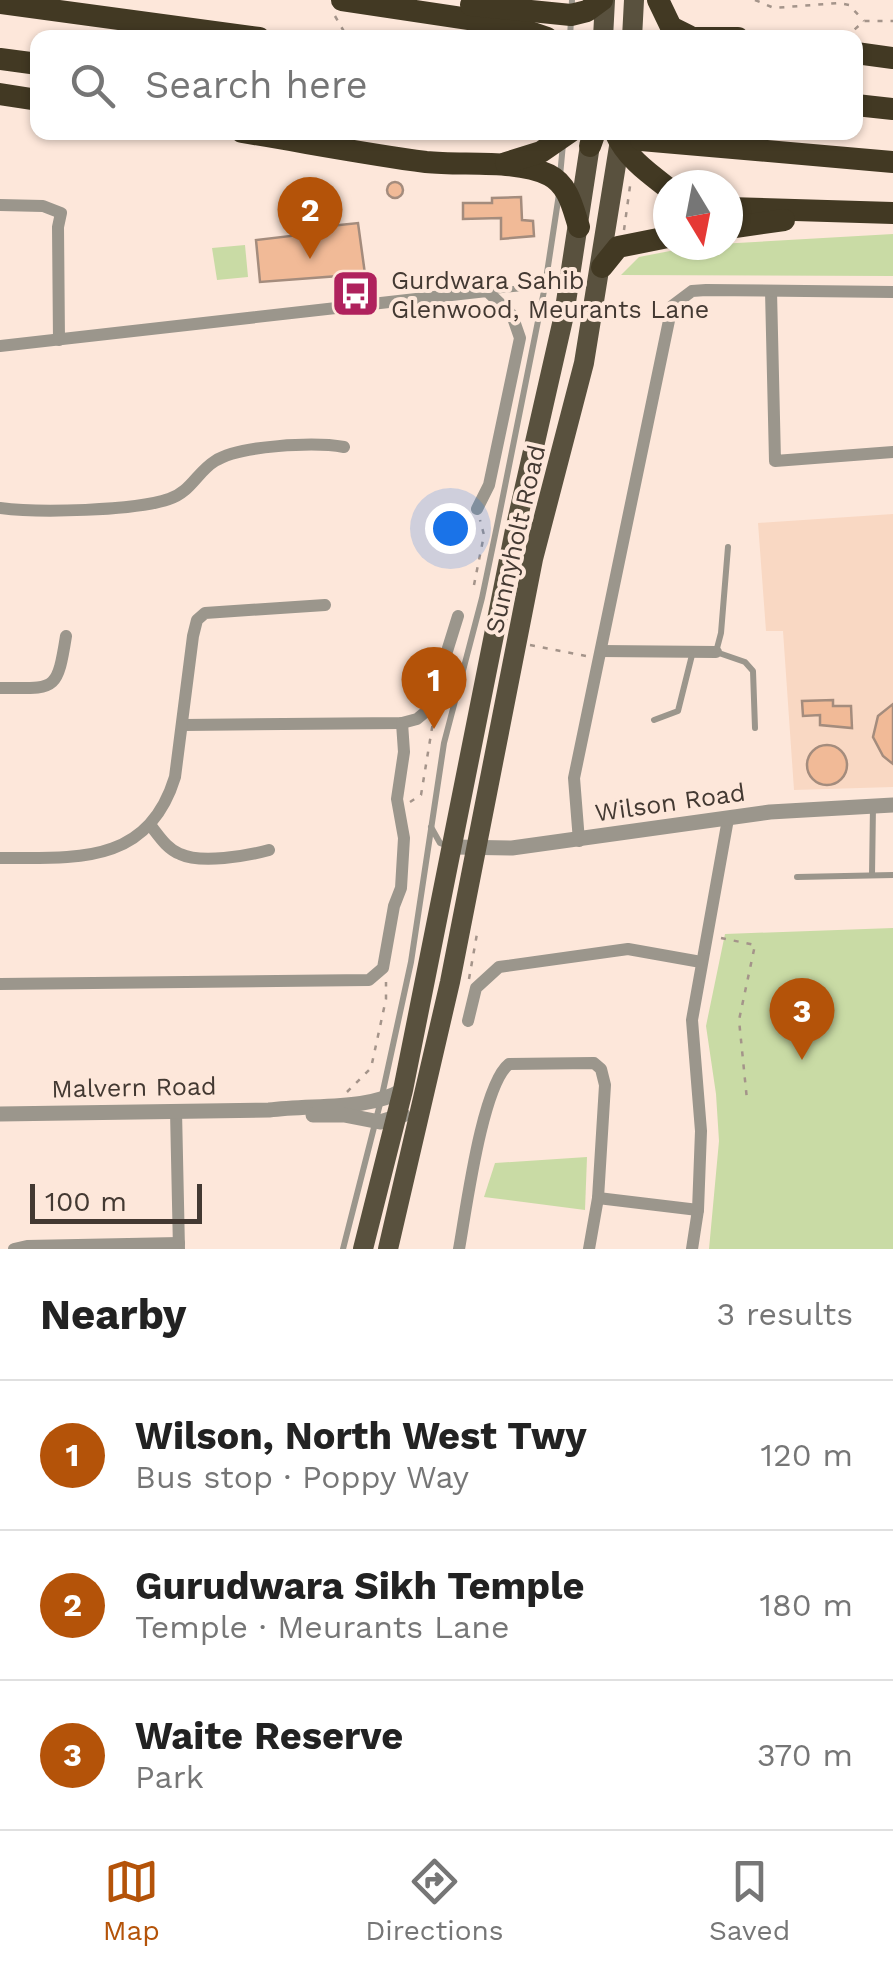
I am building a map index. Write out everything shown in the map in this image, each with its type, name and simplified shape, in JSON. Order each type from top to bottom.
[{"type":"highway","points":[[407,0],[571,18],[603,0]]},
{"type":"highway","points":[[658,0],[676,30]]},
{"type":"highway","points":[[0,2],[201,30]]},
{"type":"highway","points":[[338,6],[509,25],[524,30]]},
{"type":"highway","points":[[863,54],[893,58]]},
{"type":"highway","points":[[0,59],[30,63]]},
{"type":"highway","points":[[0,94],[30,99]]},
{"type":"highway","points":[[863,106],[893,109]]},
{"type":"highway","points":[[292,140],[429,162],[498,165],[547,174],[560,183],[570,198],[579,228]]},
{"type":"highway","points":[[498,165],[570,140]]},
{"type":"highway","points":[[626,140],[639,166],[653,177]]},
{"type":"highway","points":[[657,140],[893,162]]},
{"type":"highway","points":[[743,209],[893,212]]},
{"type":"highway","points":[[743,225],[822,212]]},
{"type":"highway","points":[[602,267],[618,247],[653,239]]},
{"type":"main road","points":[[602,30],[603,0]]},
{"type":"main road","points":[[632,30],[634,0]]},
{"type":"main road","name":"Sunnyholt Road","points":[[363,1249],[386,1120],[403,1090],[515,530],[554,364],[579,228],[579,140]]},
{"type":"main road","name":"Sunnyholt Road","points":[[388,1249],[478,848],[532,558],[580,376],[624,140]]},
{"type":"street","points":[[0,205],[43,206],[61,213],[58,340]]},
{"type":"street","points":[[0,346],[487,291],[512,315],[520,338],[488,485],[477,508]]},
{"type":"street","points":[[579,840],[574,778],[672,306],[692,291],[893,292]]},
{"type":"street","points":[[771,291],[775,462],[893,452]]},
{"type":"street","points":[[0,508],[36,511],[153,503],[178,496],[213,462],[234,453],[312,443],[344,447]]},
{"type":"street","points":[[0,858],[102,853],[151,826],[169,797],[184,725],[193,636],[205,612],[326,605]]},
{"type":"street","points":[[184,725],[402,723],[417,719],[428,709],[458,616]]},
{"type":"street","points":[[0,688],[52,684],[58,677],[66,636]]},
{"type":"street","points":[[600,655],[716,652]]},
{"type":"street","points":[[0,984],[369,980],[383,968],[401,888],[404,850],[397,799],[404,752],[402,723]]},
{"type":"street","name":"Wilson Road","points":[[454,847],[512,848],[807,808],[893,805]]},
{"type":"street","points":[[692,1249],[698,1210],[700,1131],[692,1020],[728,819]]},
{"type":"street","points":[[151,826],[172,850],[190,858],[247,856],[270,850]]},
{"type":"street","points":[[468,1021],[476,988],[499,966],[628,949],[701,962]]},
{"type":"street","points":[[459,1249],[492,1088],[501,1070],[509,1064],[594,1063],[601,1069],[605,1085],[598,1198],[589,1249]]},
{"type":"street","name":"Malvern Road","points":[[0,1114],[269,1110],[381,1100],[403,1090]]},
{"type":"street","points":[[386,1120],[424,1100]]},
{"type":"street","name":"Malvern Road","points":[[269,1110],[386,1120]]},
{"type":"street","points":[[14,1249],[179,1246],[176,1112]]},
{"type":"street","points":[[598,1198],[698,1210]]},
{"type":"lane","points":[[342,1249],[386,1120],[381,1100],[421,904],[444,744],[482,598],[545,286],[560,183],[577,140]]},
{"type":"lane","points":[[487,291],[545,286]]},
{"type":"lane","points":[[728,547],[722,633],[716,652],[745,662],[753,671],[756,728]]},
{"type":"lane","points":[[654,720],[678,711],[694,651]]},
{"type":"lane","points":[[872,875],[874,806]]},
{"type":"lane","points":[[430,826],[440,843],[454,847]]},
{"type":"lane","points":[[797,877],[893,874]]},
{"type":"path","points":[[755,0],[774,8],[839,3],[849,5],[864,21]]},
{"type":"path","points":[[338,6],[343,30]]},
{"type":"path","points":[[854,30],[864,21],[893,21]]},
{"type":"path","points":[[626,236],[632,174]]},
{"type":"path","points":[[528,645],[600,655]]},
{"type":"path","points":[[721,938],[755,945],[739,1020],[747,1100]]},
{"type":"path","points":[[346,1093],[371,1068],[388,991],[380,972]]},
{"type":"shaded area","points":[[893,514],[893,787],[794,790],[783,631],[766,631],[758,523]]},
{"type":"green space","points":[[893,234],[893,276],[621,275],[639,257],[653,254],[653,260],[743,260],[743,243]]},
{"type":"green space","points":[[245,245],[248,277],[217,280],[212,248]]},
{"type":"green space","points":[[893,928],[893,1249],[709,1249],[719,1141],[706,1026],[725,934]]},
{"type":"green space","points":[[587,1157],[585,1210],[484,1197],[495,1163]]},
{"type":"building","points":[[395,182],[403,190],[395,198],[387,190]]},
{"type":"building","points":[[521,197],[522,220],[533,221],[534,236],[501,239],[501,218],[463,219],[463,203]]},
{"type":"building","points":[[320,221],[320,227],[358,223],[365,274],[260,282],[256,240],[308,234],[309,222]]},
{"type":"building","points":[[833,700],[833,706],[851,706],[852,728],[820,725],[820,715],[803,716],[802,701]]},
{"type":"building","points":[[893,704],[893,764],[883,756],[873,737],[878,716]]},
{"type":"building","points":[[827,745],[841,751],[847,765],[841,779],[827,785],[813,779],[807,765],[813,751]]},
{"type":"place","name":"Gurudwara Sikh Temple","points":[[310,259]]},
{"type":"place","name":"Gurdwara Sahib Glenwood, Meurants Lane","points":[[356,294]]},
{"type":"place","name":"Wilson, North West Twy","points":[[434,729]]},
{"type":"place","name":"Waite Reserve","points":[[802,1060]]}]
